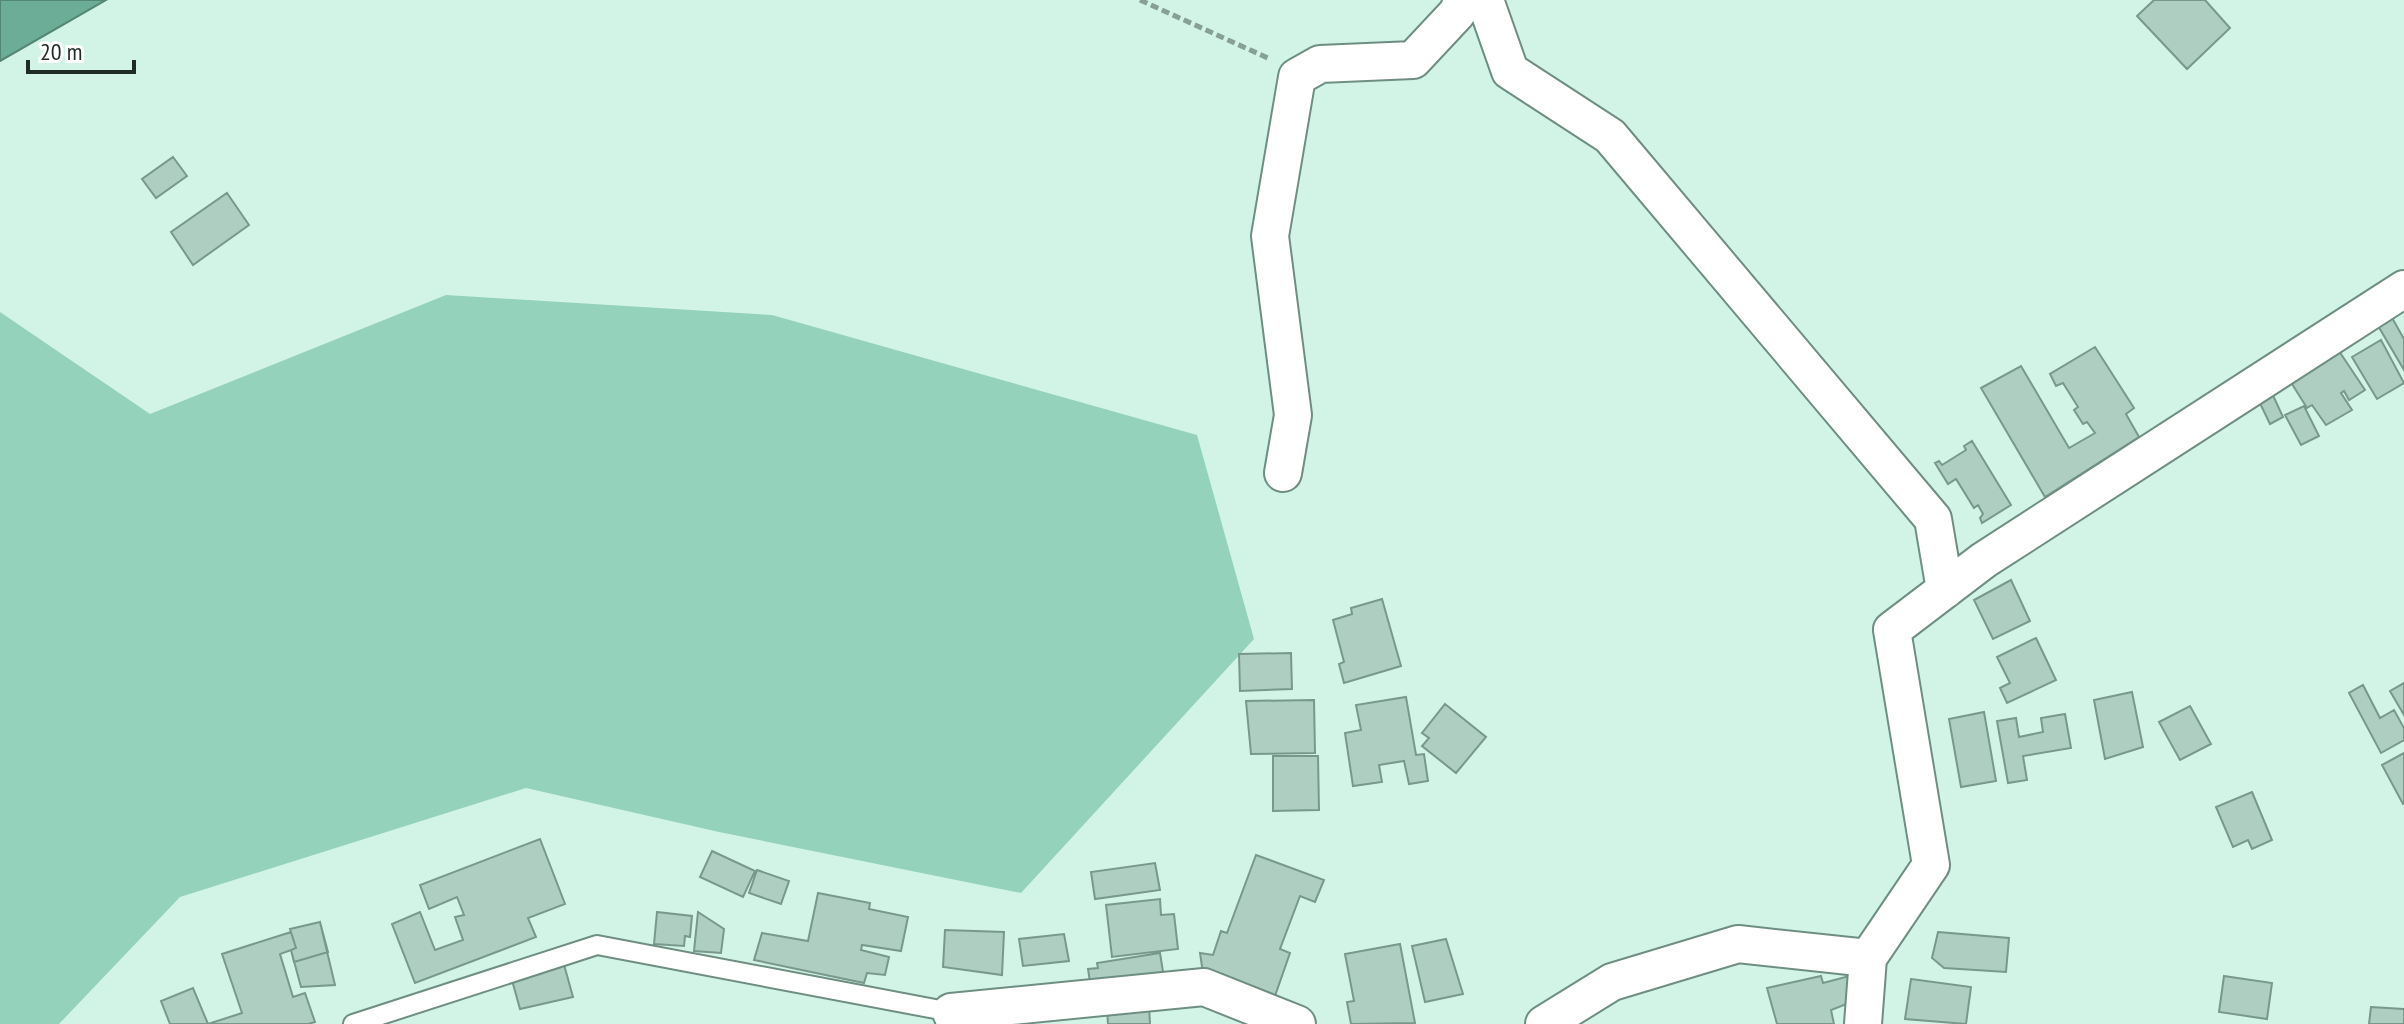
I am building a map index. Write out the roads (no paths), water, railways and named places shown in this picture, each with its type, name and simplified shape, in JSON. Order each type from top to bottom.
[{"type":"street","points":[[1283,473],[1293,415],[1270,236],[1297,77],[1320,64],[1413,60],[1457,13],[1463,0]]},
{"type":"street","points":[[1485,0],[1510,71],[1610,136],[1933,519],[1945,590]]},
{"type":"street","points":[[1863,1024],[1868,958],[1931,865],[1892,630],[1984,560],[2404,289]]},
{"type":"street","points":[[1544,1024],[1612,982],[1738,944],[1868,958]]},
{"type":"street","points":[[953,1018],[1204,987],[1297,1024]]},
{"type":"lane","points":[[353,1024],[597,945],[953,1018]]}]
